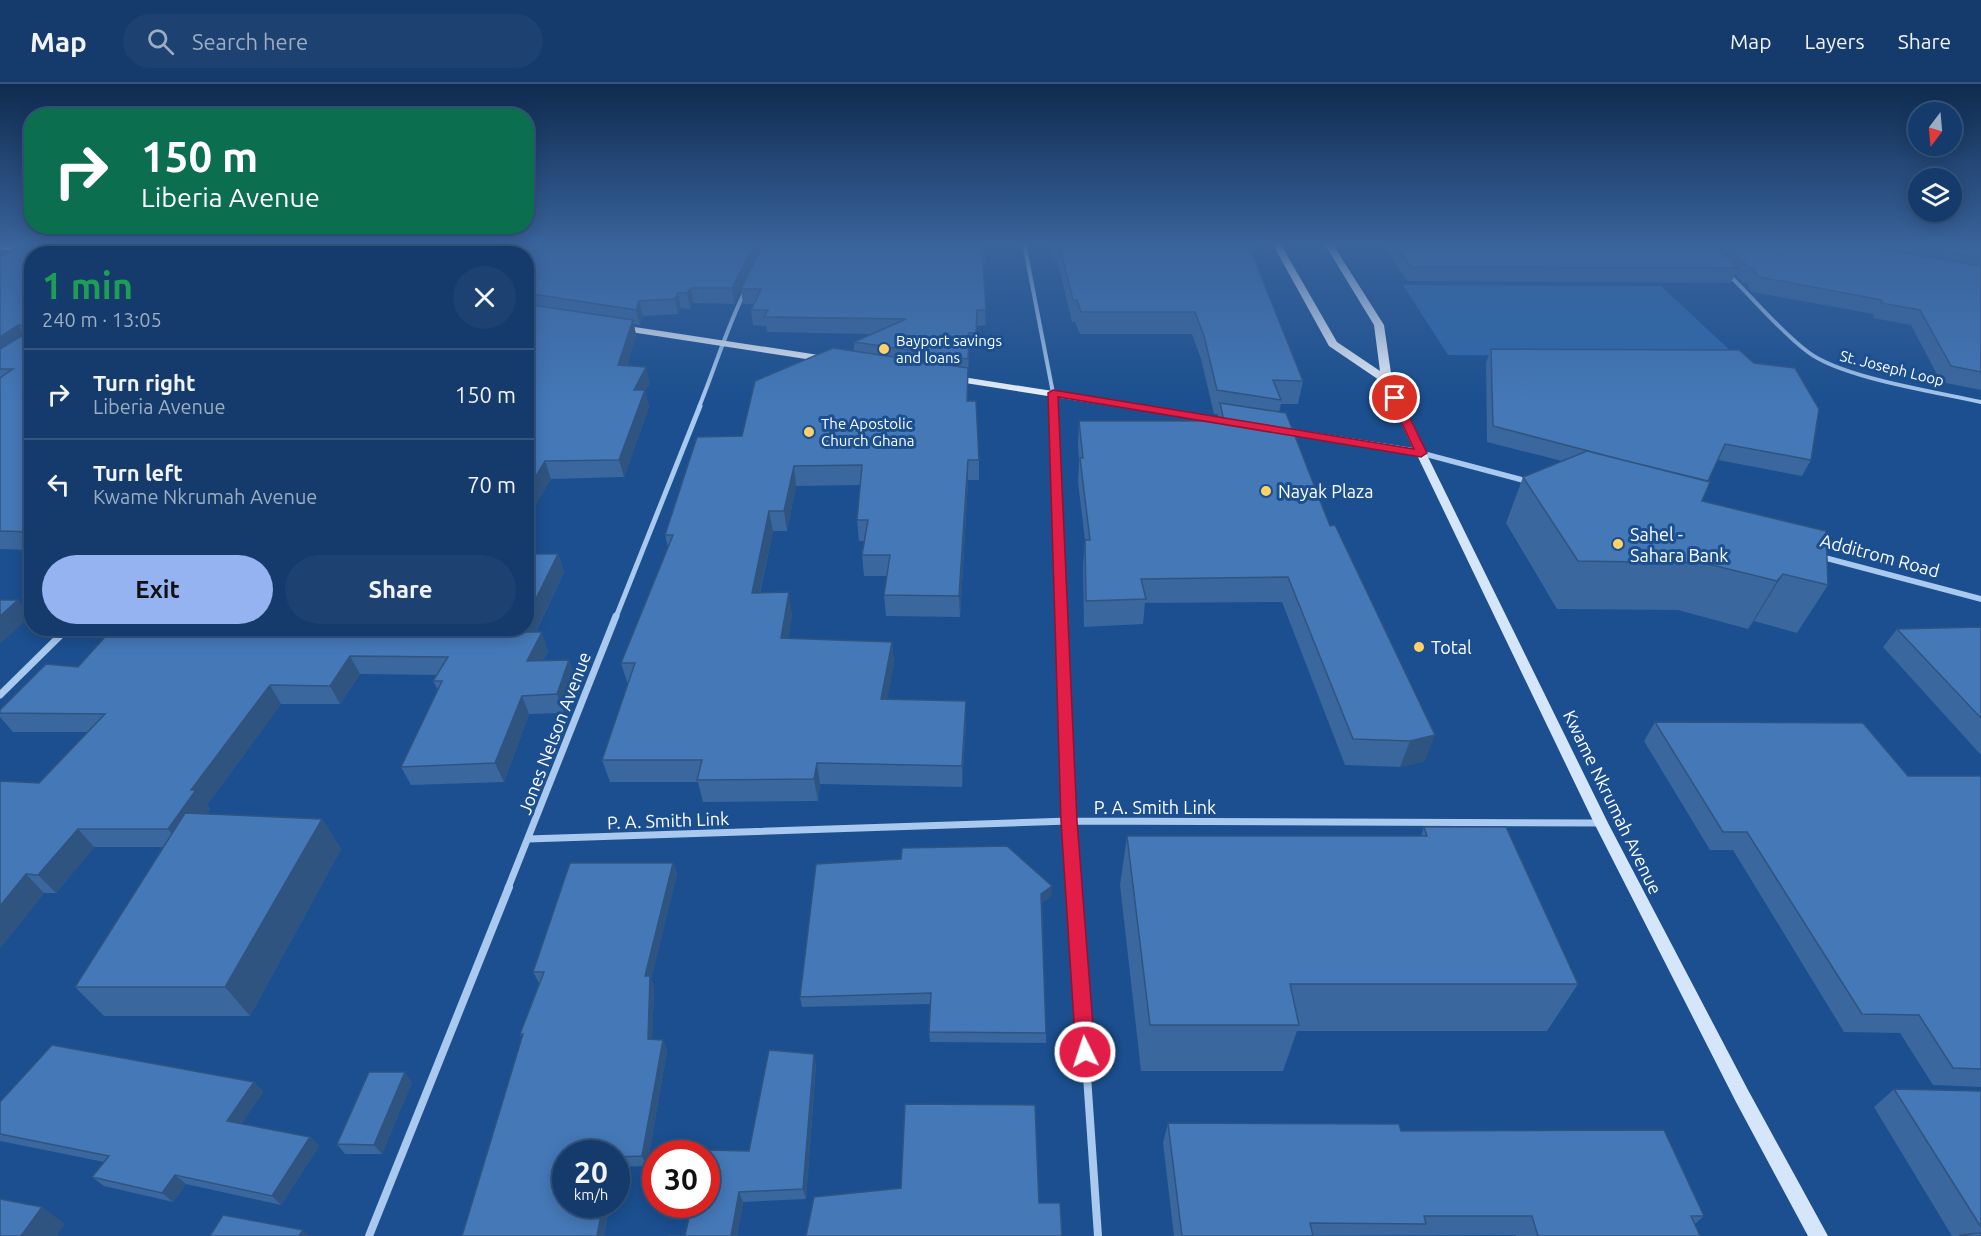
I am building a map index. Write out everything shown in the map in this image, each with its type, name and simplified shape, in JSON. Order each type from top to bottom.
[{"type":"main road","points":[[1306,297],[1333,344],[1387,380]]},
{"type":"main road","name":"Kwame Nkrumah Avenue","points":[[1361,297],[1379,325],[1387,380],[1601,824],[1742,1096],[1818,1236]]},
{"type":"main road","points":[[608,326],[842,362]]},
{"type":"main road","points":[[937,376],[1421,453]]},
{"type":"street","name":"Jones Nelson Avenue","points":[[369,1236],[724,344],[730,321],[742,297]]},
{"type":"street","points":[[1034,297],[1053,393],[1069,821],[1098,1236]]},
{"type":"street","name":"St. Joseph Loop","points":[[1751,297],[1809,353],[1831,365],[1858,374],[1981,402]]},
{"type":"street","points":[[1421,453],[1547,486]]},
{"type":"street","name":"Additrom Road","points":[[1798,551],[1981,599]]},
{"type":"street","points":[[0,694],[60,636]]},
{"type":"street","name":"P. A. Smith Link","points":[[528,840],[1069,821],[1601,824]]},
{"type":"shaded area","points":[[1411,297],[1673,297],[1737,357],[1448,355]]},
{"type":"building","points":[[0,297],[24,297],[24,326],[18,325],[0,337]]},
{"type":"building","points":[[550,297],[676,297],[675,299],[639,301],[636,310]]},
{"type":"building","points":[[757,297],[985,297],[986,310],[977,310],[976,333],[969,333],[968,359],[854,342],[906,319],[764,317],[768,310],[751,310]]},
{"type":"building","points":[[1072,297],[1269,297],[1303,381],[1273,380],[1281,400],[1217,390],[1204,336],[1195,312],[1081,312],[1077,300],[1073,300]]},
{"type":"building","points":[[1865,297],[1981,297],[1981,372],[1951,366],[1920,310],[1881,303],[1882,300]]},
{"type":"building","points":[[534,305],[633,320],[618,365],[646,367],[634,390],[645,390],[619,460],[545,461],[534,480]]},
{"type":"building","points":[[24,326],[24,532],[0,531],[0,378],[13,369],[0,369],[0,349],[23,335]]},
{"type":"building","points":[[833,348],[968,368],[967,401],[976,401],[979,460],[968,460],[959,596],[884,595],[890,555],[862,555],[868,520],[857,520],[862,465],[794,466],[784,511],[769,511],[752,593],[789,592],[781,638],[892,642],[881,699],[966,701],[962,766],[817,763],[814,779],[697,780],[702,760],[602,760],[635,663],[621,663],[673,535],[665,535],[697,437],[742,436],[755,381]]},
{"type":"building","points":[[1491,349],[1739,350],[1754,363],[1795,368],[1819,409],[1811,460],[1725,444],[1708,481],[1493,426]]},
{"type":"building","points":[[1220,403],[1286,413],[1330,526],[1335,525],[1435,735],[1410,741],[1353,739],[1288,577],[1141,579],[1146,599],[1086,601],[1085,540],[1090,540],[1080,458],[1083,458],[1079,421],[1224,421]]},
{"type":"building","points":[[1587,451],[1710,482],[1702,501],[1826,531],[1828,585],[1783,574],[1777,581],[1704,563],[1578,561],[1523,477]]},
{"type":"building","points":[[534,554],[558,554],[534,603]]},
{"type":"building","points":[[0,600],[18,600],[0,616]]},
{"type":"building","points":[[1981,627],[1981,718],[1897,629]]},
{"type":"building","points":[[534,632],[542,632],[527,661],[569,660],[557,694],[522,696],[495,763],[401,767],[442,681],[433,681],[448,657],[350,656],[330,686],[270,685],[191,790],[196,790],[168,829],[78,829],[38,875],[26,874],[0,906],[0,781],[39,783],[105,714],[0,713],[0,710],[46,664],[78,667],[106,636],[534,636]]},
{"type":"building","points":[[1655,722],[1863,723],[1908,776],[1981,776],[1981,1069],[1953,1068],[1919,1015],[1862,1014],[1747,832],[1723,832]]},
{"type":"building","points":[[185,813],[322,819],[225,987],[75,987]]},
{"type":"building","points":[[1424,827],[1506,827],[1578,984],[1290,984],[1299,1025],[1150,1025],[1127,836],[1427,836]]},
{"type":"building","points":[[1007,846],[1052,886],[1041,894],[1046,1033],[929,1032],[931,993],[800,997],[816,864],[901,859],[902,848]]},
{"type":"building","points":[[570,863],[673,863],[645,976],[650,976],[648,1039],[663,1040],[645,1140],[642,1140],[642,1156],[630,1156],[630,1140],[552,1140],[552,1218],[600,1218],[597,1236],[462,1236],[523,1034],[520,1034],[544,972],[533,972]]},
{"type":"building","points":[[52,1045],[254,1082],[227,1121],[310,1137],[272,1196],[175,1175],[162,1193],[92,1177],[109,1156],[0,1134],[0,1102]]},
{"type":"building","points":[[769,1050],[814,1054],[803,1189],[739,1192],[731,1236],[685,1236],[689,1218],[720,1218],[720,1150],[749,1151]]},
{"type":"building","points":[[369,1072],[405,1072],[374,1145],[337,1144]]},
{"type":"building","points":[[1894,1089],[1981,1091],[1981,1227]]},
{"type":"building","points":[[905,1104],[1035,1105],[1039,1203],[1060,1203],[1062,1236],[806,1236],[814,1197],[901,1188]]},
{"type":"building","points":[[1168,1123],[1399,1124],[1401,1131],[1664,1130],[1704,1216],[1691,1216],[1700,1236],[1538,1236],[1532,1216],[1424,1216],[1426,1224],[1310,1223],[1313,1236],[1182,1236]]},
{"type":"building","points":[[0,1199],[42,1207],[21,1236],[0,1236]]},
{"type":"building","points":[[223,1215],[303,1230],[299,1236],[210,1236]]},
{"type":"building","points":[[1981,1233],[1981,1236],[1960,1235]]},
{"type":"place","name":"Bayport savings and loans","points":[[884,349]]},
{"type":"place","name":"The Apostolic Church Ghana","points":[[809,432]]},
{"type":"place","name":"Nayak Plaza","points":[[1266,491]]},
{"type":"place","name":"Sahel - Sahara Bank","points":[[1618,544]]},
{"type":"place","name":"Total","points":[[1419,647]]},
{"type":"route","points":[[1085,1052],[1069,821],[1053,393],[1421,453],[1395,398]]}]
